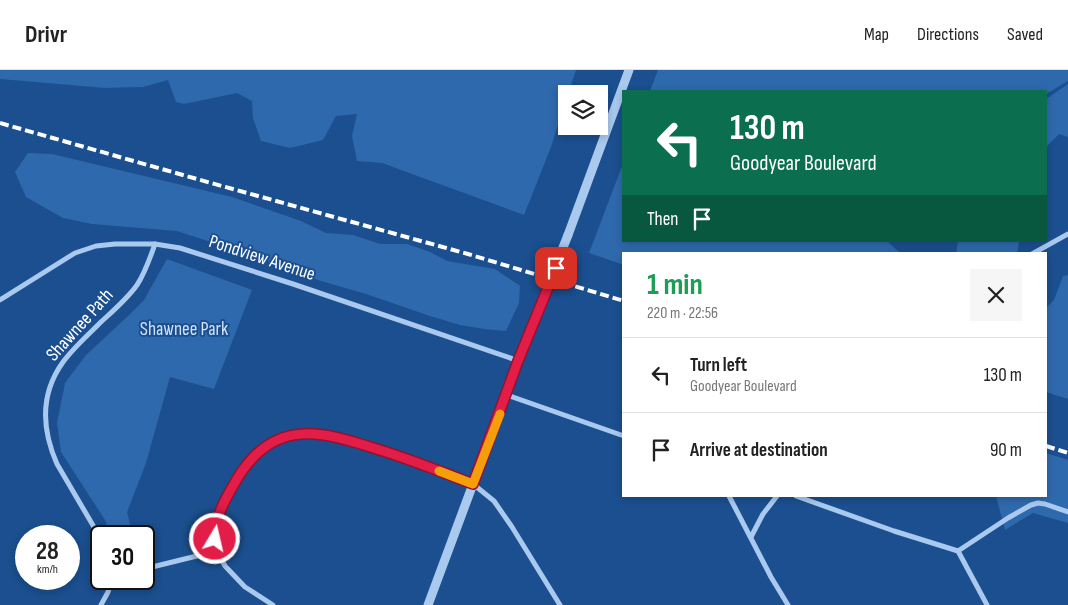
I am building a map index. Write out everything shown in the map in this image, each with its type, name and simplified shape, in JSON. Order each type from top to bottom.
[{"type":"street","points":[[428,605],[518,361],[568,235],[629,70]]},
{"type":"street","points":[[1036,252],[1068,234]]},
{"type":"street","name":"Pondview Avenue","points":[[0,300],[75,254],[96,246],[155,244],[180,248],[293,284],[518,361]]},
{"type":"street","name":"Shawnee Path","points":[[93,525],[52,452],[45,426],[45,407],[55,374],[63,362],[136,287],[155,244]]},
{"type":"street","points":[[507,394],[622,435]]},
{"type":"street","points":[[273,605],[245,587],[225,566],[216,551],[215,527],[221,508],[240,474],[257,452],[279,439],[306,433],[340,437],[416,461],[473,484],[494,500],[560,605]]},
{"type":"street","points":[[730,497],[788,605]]},
{"type":"street","points":[[751,537],[763,514],[776,497]]},
{"type":"street","points":[[799,497],[894,531],[958,551],[987,605]]},
{"type":"street","points":[[958,551],[1030,505],[1045,504],[1068,512]]},
{"type":"street","points":[[155,566],[216,551]]},
{"type":"street","points":[[101,605],[109,590]]},
{"type":"green space","points":[[0,70],[576,70],[571,85],[558,85],[558,125],[524,215],[382,163],[357,161],[352,136],[357,114],[336,116],[323,140],[290,148],[261,141],[253,118],[252,101],[237,93],[184,104],[176,102],[168,80],[143,87],[105,88],[0,79]]},
{"type":"green space","points":[[658,70],[1068,70],[1068,81],[1047,93],[1047,90],[650,90]]},
{"type":"green space","points":[[1068,84],[1068,137],[1059,134],[1047,146],[1047,98]]},
{"type":"green space","points":[[28,153],[52,154],[232,197],[301,221],[326,233],[353,235],[380,244],[407,244],[430,252],[447,261],[495,269],[520,286],[519,303],[506,331],[460,325],[321,281],[257,257],[177,231],[92,224],[63,218],[26,197],[15,172]]},
{"type":"green space","points":[[622,166],[622,242],[888,242],[899,252],[622,252],[622,264],[589,253]]},
{"type":"green space","points":[[958,242],[1019,242],[1017,252],[956,252]]},
{"type":"green space","name":"Shawnee Park","points":[[167,259],[252,290],[214,389],[170,377],[146,463],[127,512],[130,525],[107,525],[61,452],[57,423],[65,383],[86,355],[144,300]]},
{"type":"green space","points":[[1068,275],[1068,399],[1047,392],[1047,307],[1054,300],[1063,276]]},
{"type":"green space","points":[[1047,453],[1068,460],[1068,523],[1033,513],[1005,530],[996,497],[1047,497]]},
{"type":"railway","points":[[0,123],[468,254],[622,300]]},
{"type":"railway","points":[[1047,446],[1068,453]]},
{"type":"slow traffic","points":[[439,471],[473,484],[500,414]]},
{"type":"route","points":[[215,539],[215,527],[221,508],[248,462],[257,452],[268,445],[292,435],[306,433],[340,437],[416,461],[473,484],[518,361],[556,268]]}]
